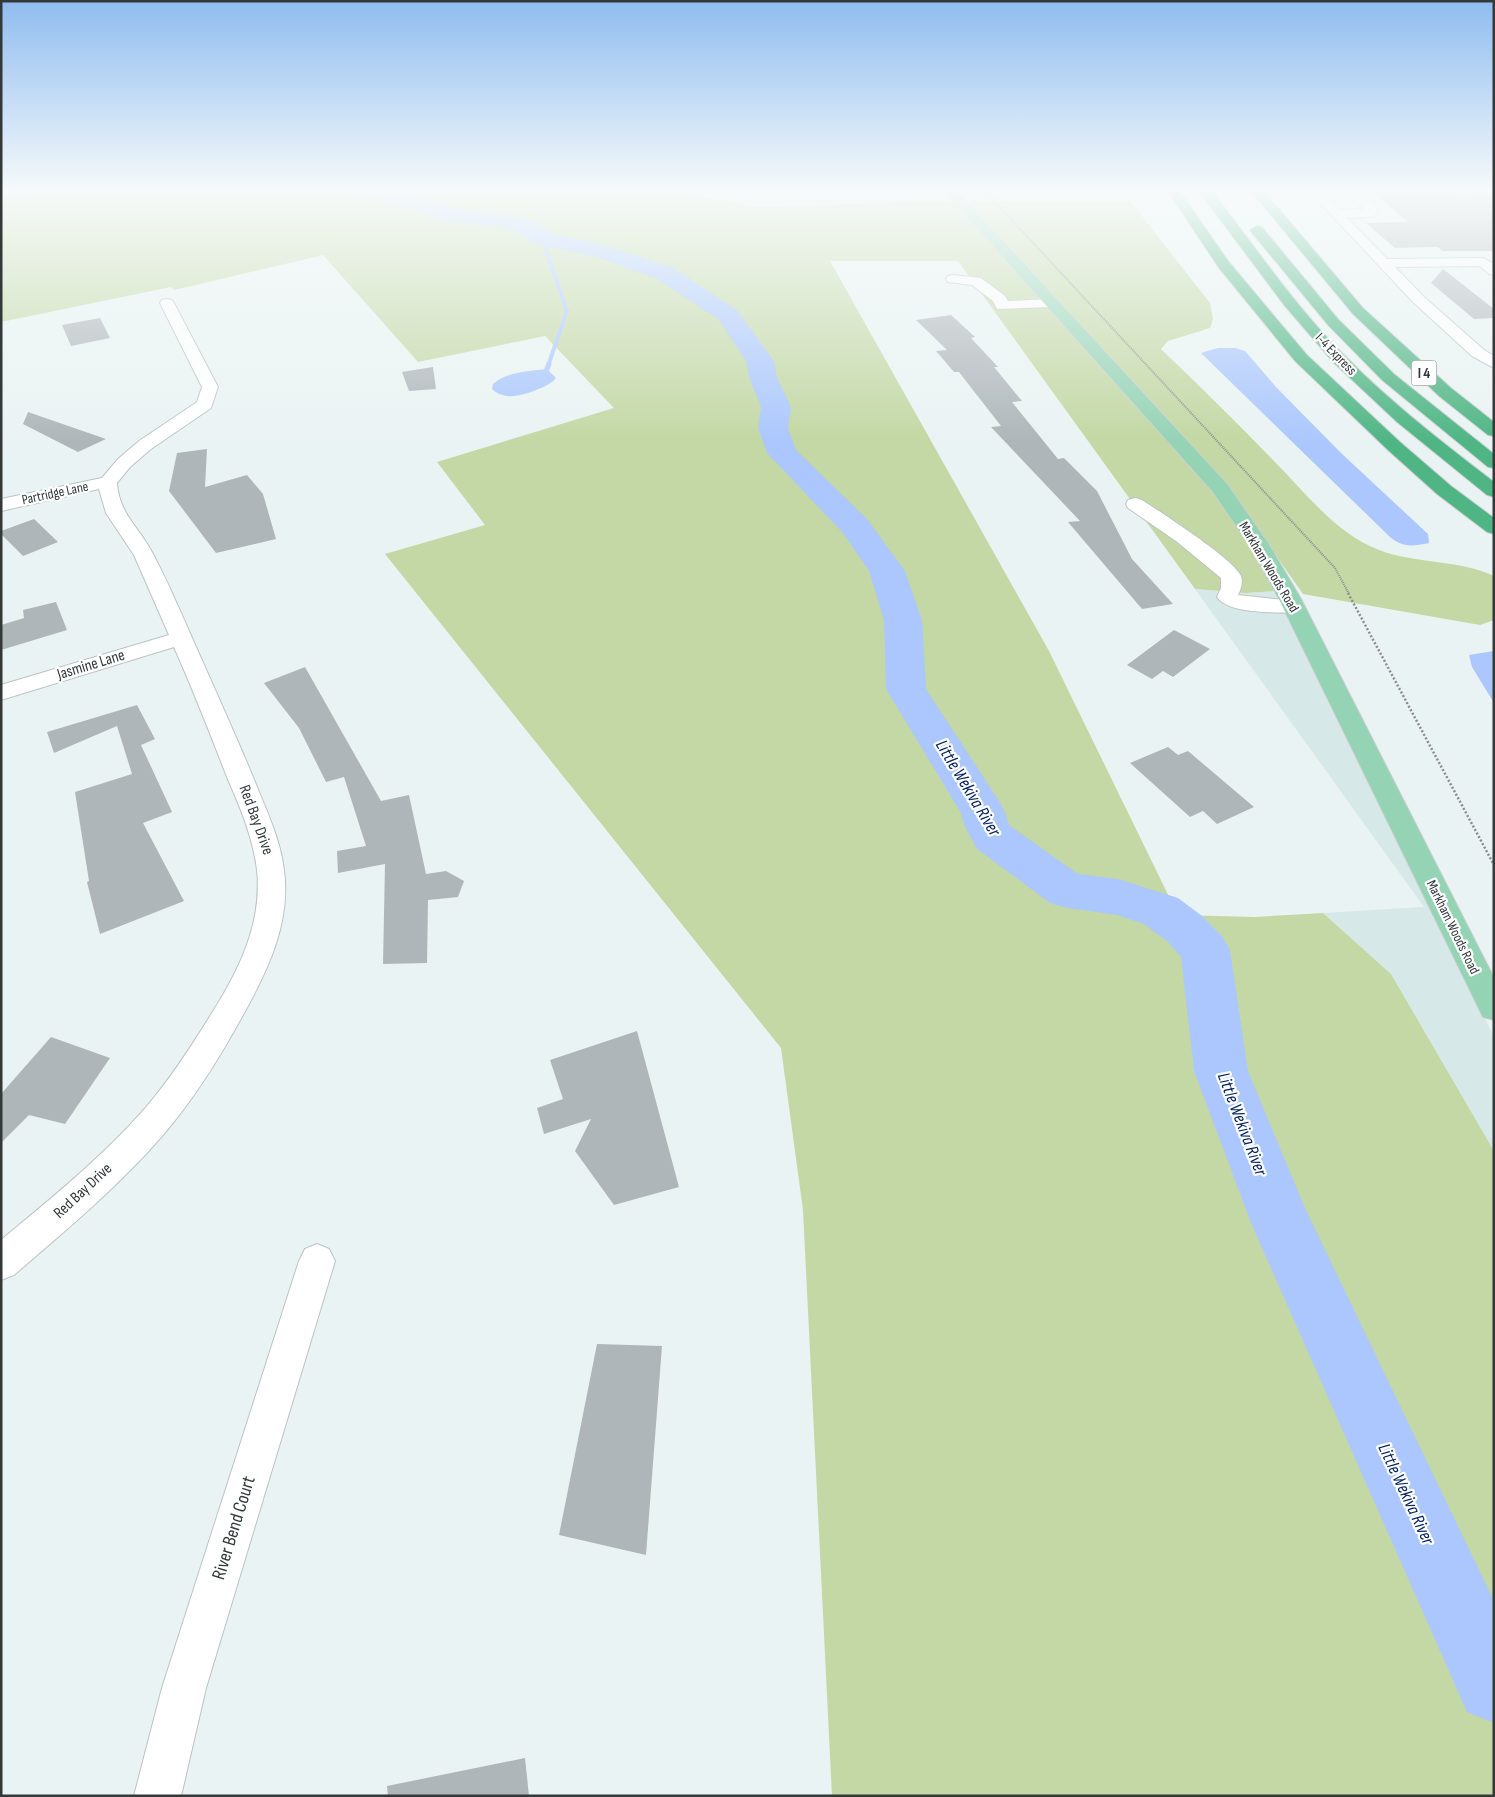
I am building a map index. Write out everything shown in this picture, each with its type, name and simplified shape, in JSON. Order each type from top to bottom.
[{"type":"highway","points":[[1231,274],[1302,358],[1394,446],[1444,490],[1494,528]]},
{"type":"highway","name":"I-4 Express","points":[[1268,274],[1319,338],[1368,387],[1494,491]]},
{"type":"highway","name":"I-4 Express","points":[[1293,274],[1333,322],[1388,376],[1494,463]]},
{"type":"highway","name":"I 4","points":[[1327,274],[1358,310],[1445,392],[1494,431]]},
{"type":"highway","points":[[1358,310],[1394,332],[1452,377]]},
{"type":"highway","points":[[1444,490],[1494,549]]},
{"type":"main road","name":"Markham Woods Road","points":[[1025,274],[1220,488],[1258,542],[1294,608],[1494,1008]]},
{"type":"street","points":[[1394,274],[1478,353],[1494,363]]},
{"type":"street","points":[[1399,279],[1418,278]]},
{"type":"street","points":[[953,279],[976,281],[1000,299],[1002,306],[1051,302]]},
{"type":"street","points":[[108,482],[124,463],[145,445],[205,404],[210,387],[167,303]]},
{"type":"street","name":"Partridge Lane","points":[[1,505],[108,482]]},
{"type":"street","name":"Red Bay Drive","points":[[1,1263],[59,1214],[142,1134],[196,1065],[240,995],[263,942],[270,909],[271,865],[263,834],[181,638],[141,549],[116,515],[108,496],[108,482]]},
{"type":"street","points":[[1135,504],[1183,537],[1223,568],[1231,577],[1231,588],[1227,597],[1235,602],[1294,608]]},
{"type":"street","name":"Jasmine Lane","points":[[1,693],[181,638]]},
{"type":"street","name":"River Bend Court","points":[[157,1796],[184,1688],[317,1261]]},
{"type":"shaded area","points":[[1195,589],[1246,593],[1276,591],[1494,1037],[1494,1151],[1391,974],[1323,913],[1424,907]]},
{"type":"green space","points":[[1,274],[243,274],[174,290],[171,287],[1,322]]},
{"type":"green space","points":[[340,274],[837,274],[1049,651],[1178,915],[1255,917],[1323,913],[1391,974],[1494,1151],[1494,1796],[832,1796],[803,1210],[781,1048],[385,554],[485,525],[437,462],[614,408],[545,336],[418,362]]},
{"type":"green space","points":[[967,274],[1017,274],[1210,488],[1248,542],[1276,591],[1246,593],[1195,589]]},
{"type":"green space","points":[[1032,274],[1187,274],[1210,303],[1213,319],[1210,328],[1168,341],[1161,349],[1231,417],[1321,510],[1348,533],[1363,543],[1379,550],[1407,558],[1466,567],[1494,576],[1494,620],[1480,625],[1303,594],[1228,487]]},
{"type":"water","points":[[1218,348],[1235,348],[1245,351],[1276,387],[1341,453],[1428,534],[1429,543],[1409,545],[1391,538],[1201,353]]},
{"type":"water","points":[[547,369],[556,378],[547,385],[533,391],[507,396],[499,394],[492,389],[493,384],[504,377]]},
{"type":"water","points":[[1494,651],[1494,703],[1472,667],[1469,655]]},
{"type":"building","points":[[1439,274],[1449,274],[1494,309],[1494,318],[1474,319],[1431,283]]},
{"type":"building","points":[[951,315],[975,337],[971,338],[998,367],[994,367],[1022,401],[1012,402],[1058,459],[1064,458],[1097,491],[1132,559],[1173,604],[1142,609],[1068,522],[1080,521],[991,427],[1001,426],[959,372],[954,372],[936,351],[947,350],[916,320]]},
{"type":"building","points":[[100,318],[110,338],[71,346],[62,325]]},
{"type":"building","points":[[433,367],[436,389],[409,391],[402,372]]},
{"type":"building","points":[[28,412],[106,439],[78,452],[23,424]]},
{"type":"building","points":[[207,449],[205,487],[247,475],[263,494],[276,539],[216,553],[169,491],[177,453]]},
{"type":"building","points":[[34,519],[58,542],[23,556],[1,534],[1,531]]},
{"type":"building","points":[[56,602],[67,630],[1,650],[1,625],[24,618],[23,610]]},
{"type":"building","points":[[1174,630],[1210,649],[1173,677],[1163,671],[1152,679],[1127,665]]},
{"type":"building","points":[[305,667],[381,801],[409,795],[426,874],[446,871],[464,881],[458,897],[428,900],[427,963],[383,964],[385,864],[338,873],[337,851],[366,846],[344,777],[326,782],[299,728],[264,683]]},
{"type":"building","points":[[137,705],[155,739],[141,745],[172,812],[143,823],[184,901],[100,934],[87,882],[89,881],[75,792],[132,774],[117,726],[54,753],[47,732]]},
{"type":"building","points":[[1168,747],[1178,755],[1188,751],[1254,807],[1217,824],[1203,811],[1190,817],[1130,763]]},
{"type":"building","points":[[637,1031],[679,1187],[614,1205],[575,1151],[591,1119],[544,1134],[537,1108],[563,1099],[550,1060]]},
{"type":"building","points":[[51,1037],[110,1058],[65,1124],[29,1115],[1,1143],[1,1094]]},
{"type":"building","points":[[597,1344],[662,1346],[646,1555],[559,1535]]},
{"type":"building","points":[[525,1758],[529,1796],[388,1796],[387,1786]]},
{"type":"waterway","points":[[548,366],[567,311],[554,274]]},
{"type":"waterway","name":"Little Wekiva River","points":[[666,274],[728,315],[760,361],[763,377],[776,407],[773,428],[782,453],[855,526],[887,571],[903,620],[906,689],[983,812],[986,825],[993,837],[1067,890],[1118,897],[1161,911],[1185,929],[1205,950],[1221,1071],[1281,1223],[1494,1685]]},
{"type":"waterway","points":[[547,369],[549,364]]}]
